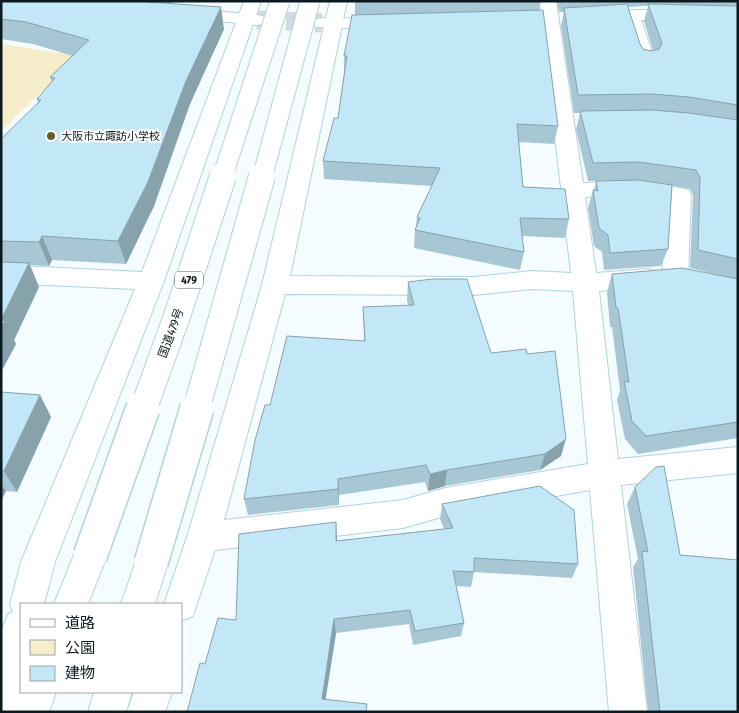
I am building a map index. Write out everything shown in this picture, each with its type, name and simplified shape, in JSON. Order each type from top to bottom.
[{"type":"main road","name":"国道479号","points":[[71,603],[177,316],[280,1]]},
{"type":"main road","points":[[138,603],[224,316],[310,1]]},
{"type":"main road","points":[[27,603],[38,562],[151,280],[252,14],[170,10]]},
{"type":"main road","points":[[559,14],[572,120],[573,190],[585,283],[628,712]]},
{"type":"main road","points":[[492,21],[559,14],[738,16]]},
{"type":"main road","points":[[631,15],[646,61]]},
{"type":"main road","points":[[181,603],[203,537],[275,285],[331,16],[404,24]]},
{"type":"main road","points":[[573,190],[633,189],[680,195],[675,276]]},
{"type":"main road","points":[[1,274],[151,280]]},
{"type":"main road","points":[[275,285],[474,286],[532,280],[585,283],[675,276],[702,281]]},
{"type":"main road","points":[[203,537],[403,514],[445,502],[605,474],[738,460]]},
{"type":"main road","points":[[1,703],[20,630]]},
{"type":"main road","points":[[30,712],[37,693]]},
{"type":"main road","points":[[107,712],[112,693]]},
{"type":"main road","points":[[146,712],[153,693]]},
{"type":"green space","points":[[1,44],[79,56],[1,131]]},
{"type":"building","points":[[1,1],[150,1],[148,2],[221,7],[186,81],[148,182],[118,241],[42,236],[39,242],[1,241],[1,139],[41,100],[37,99],[55,78],[50,77],[89,40],[26,22],[1,19]]},
{"type":"building","points":[[627,4],[640,44],[643,49],[651,51],[659,49],[662,43],[648,4],[738,6],[738,105],[689,97],[652,94],[578,95],[564,8]]},
{"type":"building","points":[[543,10],[558,126],[517,124],[523,187],[565,189],[569,219],[520,218],[524,252],[415,230],[420,218],[417,217],[440,168],[323,161],[334,118],[338,118],[347,56],[344,56],[352,15]]},
{"type":"building","points":[[652,110],[738,120],[738,259],[698,250],[700,177],[696,170],[639,162],[593,163],[580,111]]},
{"type":"building","points":[[638,180],[672,185],[668,249],[610,253],[608,235],[599,228],[593,190],[598,191],[596,181]]},
{"type":"building","points":[[1,262],[29,263],[1,320]]},
{"type":"building","points":[[682,268],[738,279],[738,422],[646,436],[632,421],[624,381],[629,382],[612,274]]},
{"type":"building","points":[[432,279],[467,279],[491,353],[526,349],[527,354],[555,351],[566,439],[545,454],[430,474],[426,465],[338,479],[338,489],[244,499],[255,440],[265,405],[270,405],[287,336],[365,341],[363,307],[414,305],[408,282]]},
{"type":"building","points":[[1,392],[40,395],[4,471],[1,471]]},
{"type":"building","points":[[664,466],[680,555],[738,560],[738,712],[660,712],[642,551],[648,552],[635,487],[656,467]]},
{"type":"building","points":[[540,486],[574,510],[578,564],[474,558],[474,572],[453,571],[464,623],[415,631],[410,610],[334,619],[322,699],[367,704],[366,712],[187,712],[200,663],[205,664],[218,618],[236,620],[239,534],[336,522],[336,541],[453,528],[442,504]]},
{"type":"tunnel","points":[[257,20],[322,23]]},
{"type":"place","name":"大阪市立諏訪小学校","points":[[51,136]]}]
